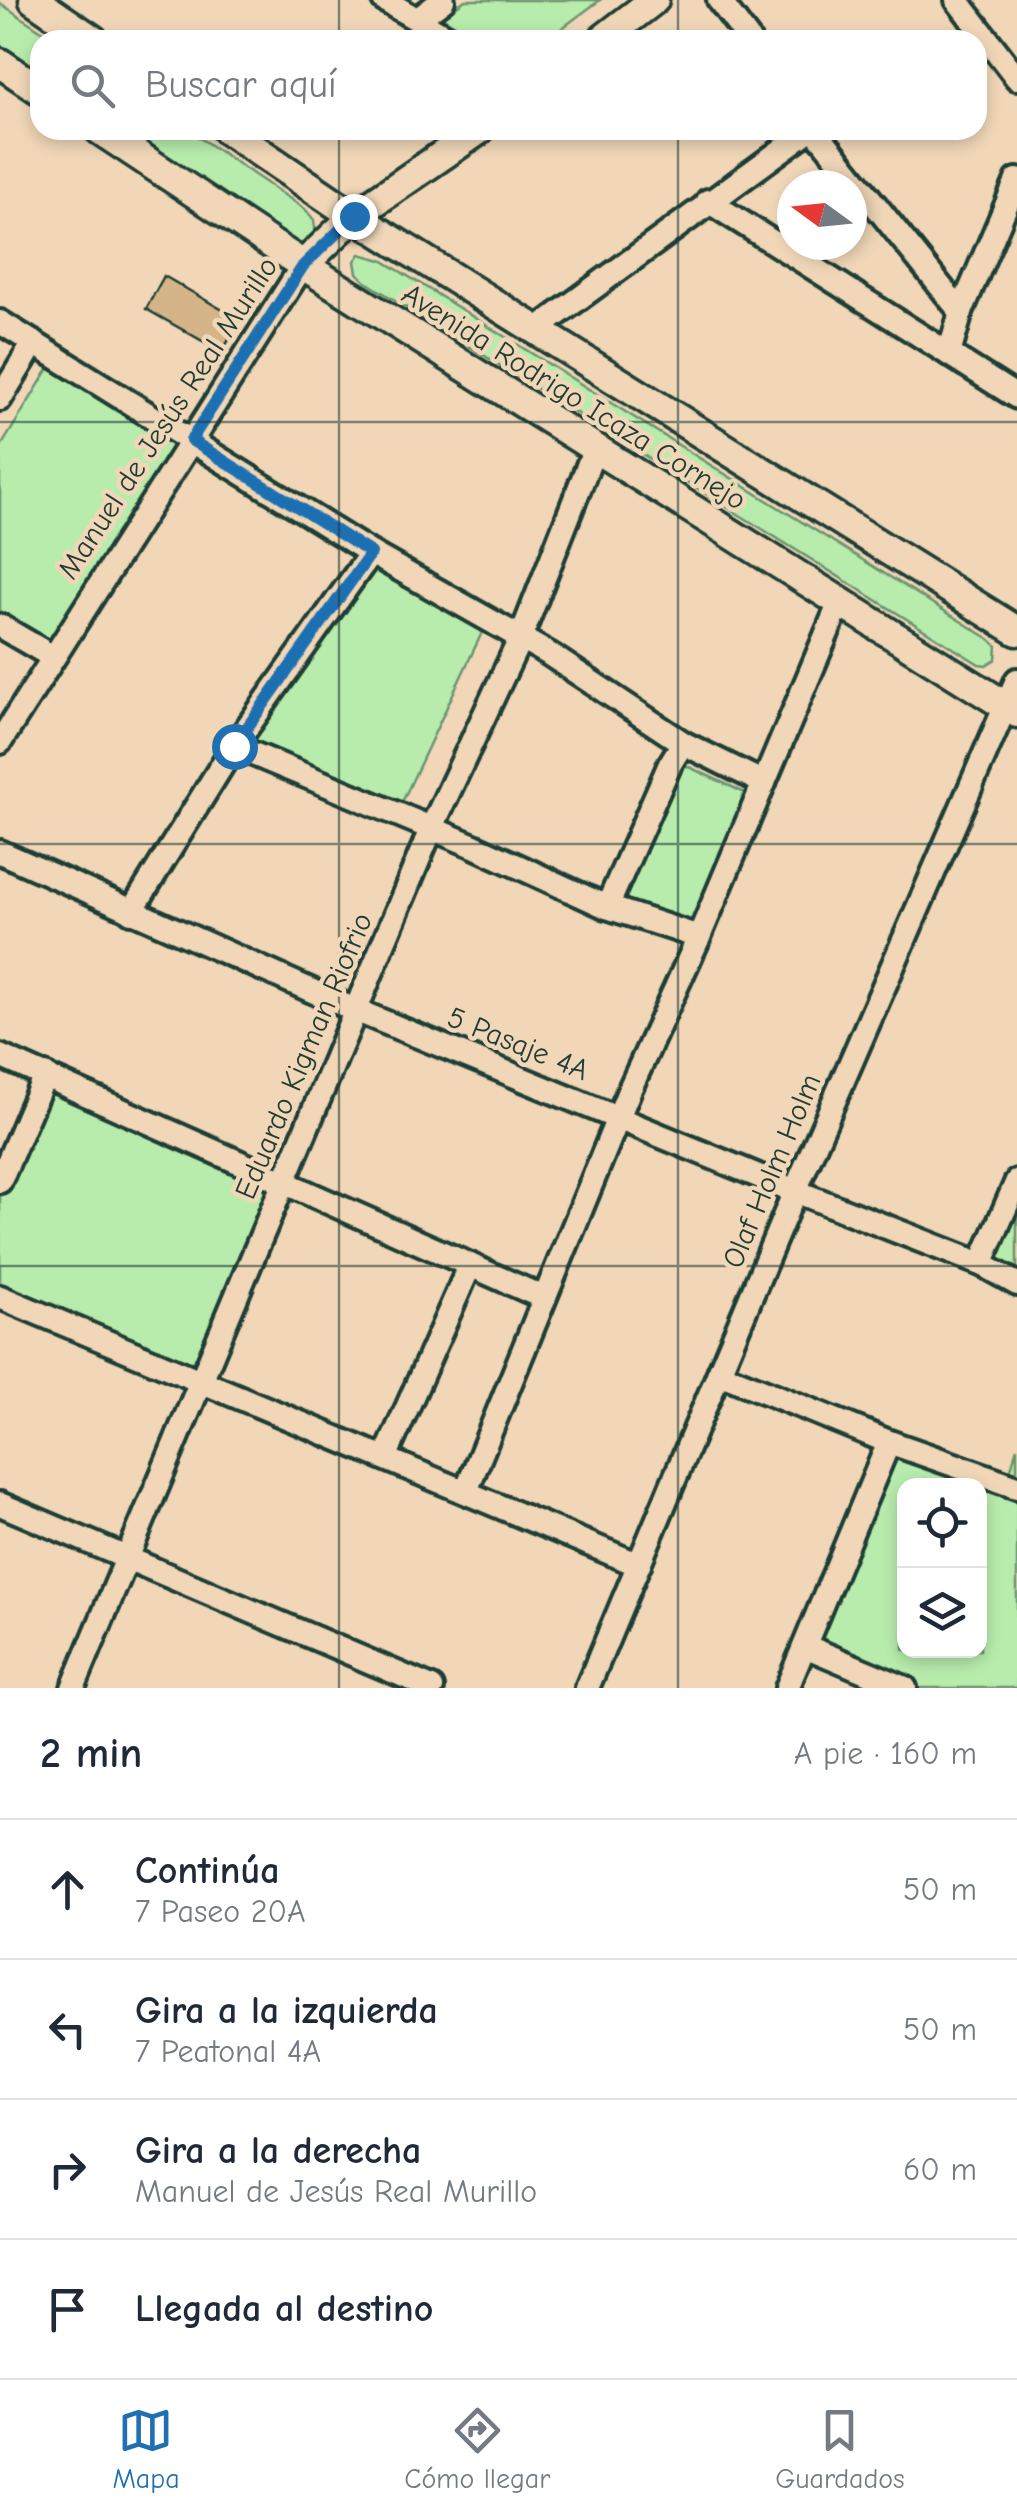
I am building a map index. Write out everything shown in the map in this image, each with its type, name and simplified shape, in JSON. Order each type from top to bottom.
[{"type":"street","points":[[34,0],[79,30]]},
{"type":"street","points":[[384,0],[436,30]]},
{"type":"street","points":[[418,19],[443,0]]},
{"type":"street","points":[[615,30],[654,0]]},
{"type":"street","points":[[719,0],[741,30]]},
{"type":"street","points":[[970,4],[987,30]]},
{"type":"street","points":[[987,31],[1017,78]]},
{"type":"street","points":[[0,64],[30,84]]},
{"type":"street","name":"Avenida Rodrigo Icaza Cornejo","points":[[115,140],[303,266],[840,602],[1013,699]]},
{"type":"street","name":"Avenida Rodrigo Icaza Cornejo","points":[[242,140],[354,216],[1017,631]]},
{"type":"street","name":"Manuel de Jesús Real Murillo","points":[[0,742],[303,266],[354,216],[464,140]]},
{"type":"street","points":[[536,330],[708,201],[797,140]]},
{"type":"street","points":[[820,140],[961,312]]},
{"type":"street","points":[[949,354],[961,312],[1017,180]]},
{"type":"street","points":[[708,201],[1017,397]]},
{"type":"street","points":[[0,322],[371,553],[520,638],[683,743],[764,783]]},
{"type":"street","points":[[0,398],[34,343]]},
{"type":"street","name":"Eduardo Kigman Riofrio","points":[[73,1688],[432,827],[520,638],[596,448]]},
{"type":"street","points":[[131,912],[234,746],[371,553]]},
{"type":"street","points":[[466,1492],[618,1118],[840,602]]},
{"type":"street","points":[[0,626],[53,657]]},
{"type":"street","name":"Olaf Holm Holm","points":[[588,1688],[795,1192],[1013,699]]},
{"type":"street","points":[[608,907],[670,764],[683,743]]},
{"type":"street","points":[[234,746],[432,827],[608,907],[699,937]]},
{"type":"street","name":"5 Pasaje 4A","points":[[0,852],[355,1010],[795,1192],[982,1264],[1017,1284]]},
{"type":"street","points":[[0,1056],[544,1298]]},
{"type":"street","points":[[0,1181],[45,1075]]},
{"type":"street","points":[[982,1264],[1017,1181]]},
{"type":"street","points":[[385,1458],[470,1264]]},
{"type":"street","points":[[0,1298],[639,1565]]},
{"type":"street","points":[[719,1373],[889,1442],[1017,1487]]},
{"type":"street","points":[[787,1688],[889,1442]]},
{"type":"street","points":[[0,1504],[127,1558],[381,1677],[432,1688]]},
{"type":"street","points":[[804,1646],[905,1688]]},
{"type":"green space","points":[[465,0],[600,0],[560,30],[463,30],[442,17]]},
{"type":"green space","points":[[0,3],[40,30],[30,30],[30,65],[0,45]]},
{"type":"green space","points":[[142,140],[203,140],[305,209],[314,220],[316,236],[304,244],[292,241]]},
{"type":"green space","points":[[360,254],[382,260],[991,640],[997,646],[996,659],[979,664],[366,282],[357,273],[355,261]]},
{"type":"green space","points":[[49,368],[174,445],[47,644],[0,616],[0,448]]},
{"type":"green space","points":[[372,558],[485,626],[397,813],[236,745]]},
{"type":"green space","points":[[674,760],[745,793],[699,937],[611,903]]},
{"type":"green space","points":[[45,1075],[284,1181],[200,1383],[0,1297],[0,1181]]},
{"type":"green space","points":[[1017,1187],[1017,1284],[981,1264]]},
{"type":"green space","points":[[889,1442],[1007,1483],[1017,1447],[1017,1688],[903,1688],[805,1646]]},
{"type":"building","points":[[164,276],[240,320],[222,352],[146,309]]},
{"type":"route","points":[[234,746],[371,553],[191,440],[303,266],[354,216]]}]
